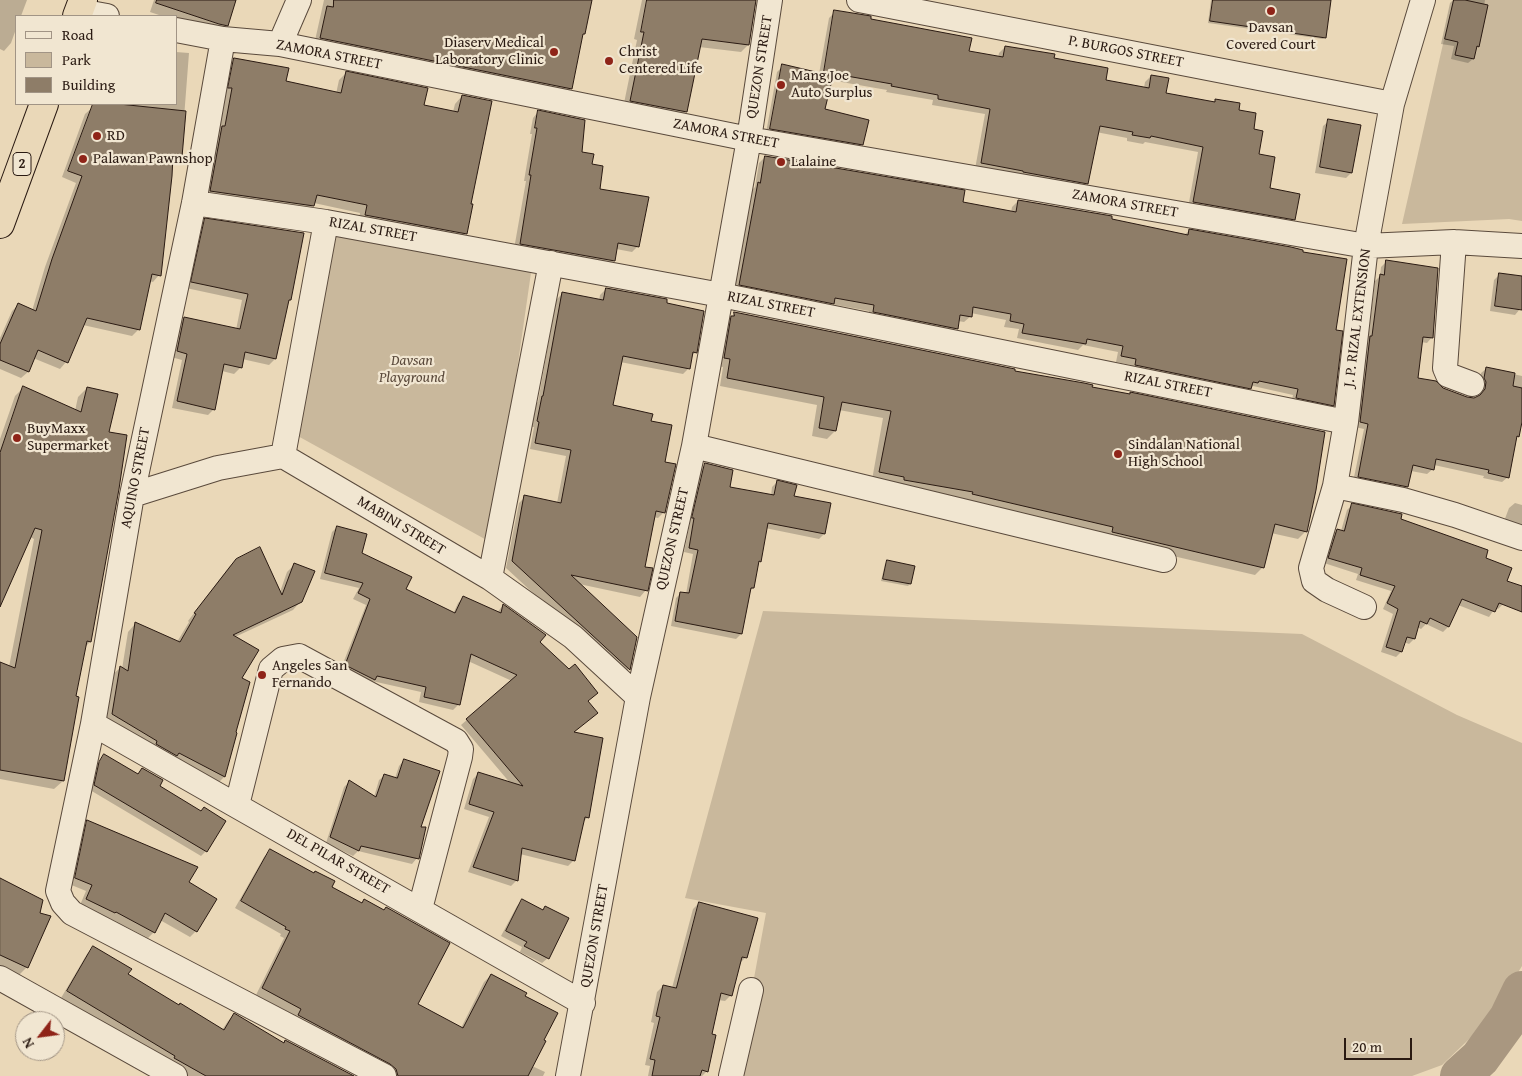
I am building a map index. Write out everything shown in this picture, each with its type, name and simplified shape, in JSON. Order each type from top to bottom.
[{"type":"highway","name":"2","points":[[0,224],[6,189],[44,105]]},
{"type":"street","points":[[280,44],[299,0]]},
{"type":"street","name":"QUEZON STREET","points":[[568,1076],[638,697],[694,446],[749,139],[770,0]]},
{"type":"street","name":"P. BURGOS STREET","points":[[859,0],[1392,104]]},
{"type":"street","name":"J. P. RIZAL EXTENSION","points":[[1364,607],[1327,590],[1314,581],[1311,568],[1335,486],[1346,422],[1366,246],[1392,104],[1422,0]]},
{"type":"street","points":[[80,9],[103,15]]},
{"type":"street","name":"ZAMORA STREET","points":[[178,30],[223,39],[280,44],[749,139],[1366,246],[1454,242],[1522,246]]},
{"type":"street","name":"AQUINO STREET","points":[[223,39],[194,203],[132,495],[93,724],[58,891],[72,913],[384,1076]]},
{"type":"street","name":"RIZAL STREET","points":[[194,203],[326,222],[721,295],[1346,422]]},
{"type":"street","points":[[132,495],[218,468],[283,456],[326,222]]},
{"type":"street","points":[[1454,242],[1445,368],[1448,375],[1472,384]]},
{"type":"street","points":[[490,578],[551,263]]},
{"type":"street","points":[[694,446],[1164,560]]},
{"type":"street","name":"MABINI STREET","points":[[283,456],[490,578],[573,637],[638,697]]},
{"type":"street","points":[[1335,486],[1403,500],[1455,515],[1522,538]]},
{"type":"street","points":[[237,805],[271,669],[283,658],[298,656],[456,741],[460,749],[460,757],[420,909]]},
{"type":"street","name":"DEL PILAR STREET","points":[[93,724],[582,1003]]},
{"type":"street","points":[[0,978],[175,1076]]},
{"type":"street","points":[[731,1076],[751,990]]},
{"type":"green space","points":[[1453,0],[1522,0],[1522,221],[1509,219],[1402,224]]},
{"type":"green space","name":"Davsan Playground","points":[[331,222],[533,259],[492,543],[296,435]]},
{"type":"green space","points":[[763,611],[1302,634],[1457,715],[1522,743],[1522,966],[1488,1021],[1442,1065],[1412,1076],[736,1076],[766,913],[685,898]]},
{"type":"building","points":[[157,0],[236,0],[228,26],[156,3]]},
{"type":"building","points":[[334,0],[592,0],[572,89],[320,38],[327,6],[333,7]]},
{"type":"building","points":[[647,0],[756,0],[749,45],[702,39],[687,112],[630,101],[644,32],[641,32]]},
{"type":"building","name":"Davsan Covered Court","points":[[1213,0],[1331,0],[1326,38],[1210,21]]},
{"type":"building","points":[[1454,0],[1465,0],[1488,5],[1479,47],[1477,46],[1474,59],[1455,55],[1458,42],[1445,39]]},
{"type":"building","points":[[834,10],[972,38],[969,51],[1003,57],[1005,46],[1055,54],[1054,58],[1108,68],[1106,80],[1149,88],[1151,75],[1169,78],[1166,93],[1215,102],[1215,99],[1240,103],[1239,110],[1256,113],[1254,129],[1263,131],[1259,154],[1275,157],[1270,188],[1300,194],[1295,220],[1193,202],[1203,147],[1151,136],[1150,138],[1132,135],[1133,132],[1100,126],[1088,184],[981,163],[990,109],[938,99],[938,95],[891,86],[892,84],[824,72]]},
{"type":"building","points":[[234,58],[289,68],[286,81],[341,93],[346,71],[428,88],[424,105],[458,112],[462,95],[492,101],[471,204],[473,204],[467,234],[365,215],[367,205],[317,195],[314,206],[210,191],[222,126],[225,126],[232,88],[228,88]]},
{"type":"building","points":[[782,64],[833,76],[825,109],[869,120],[863,145],[770,129]]},
{"type":"building","points":[[93,105],[129,105],[186,111],[182,157],[173,156],[161,276],[152,274],[140,330],[87,318],[68,363],[38,350],[29,372],[0,360],[0,344],[18,303],[36,311],[52,259],[82,176],[68,171]]},
{"type":"building","points":[[538,110],[585,120],[582,152],[594,154],[592,164],[603,166],[600,189],[649,197],[639,247],[618,243],[615,261],[520,244],[531,175],[529,175]]},
{"type":"building","points":[[1328,119],[1361,125],[1352,173],[1320,167]]},
{"type":"building","points":[[765,156],[965,190],[963,202],[1016,212],[1018,200],[1112,216],[1112,219],[1188,235],[1189,229],[1347,259],[1336,330],[1343,331],[1334,406],[1296,398],[1298,389],[1259,381],[1258,383],[1253,382],[1251,389],[1135,365],[1136,359],[1121,356],[1123,346],[1087,339],[1086,344],[1022,333],[1024,324],[1010,321],[1011,314],[973,307],[972,317],[960,315],[958,329],[873,312],[874,305],[835,298],[834,304],[739,285],[758,182],[760,183]]},
{"type":"building","points":[[205,218],[304,233],[291,300],[289,300],[276,359],[245,352],[242,368],[224,364],[215,410],[177,401],[187,354],[177,351],[184,317],[240,329],[248,294],[191,282]]},
{"type":"building","points":[[1386,260],[1438,268],[1433,338],[1423,337],[1418,378],[1436,381],[1443,388],[1474,398],[1485,389],[1486,367],[1515,373],[1513,386],[1522,388],[1522,422],[1519,437],[1517,436],[1509,478],[1488,473],[1489,470],[1436,459],[1434,470],[1413,465],[1408,487],[1358,477],[1368,424],[1360,422],[1370,336],[1372,336],[1380,274],[1384,275]]},
{"type":"building","points":[[1499,273],[1522,276],[1522,310],[1495,306]]},
{"type":"building","points":[[606,288],[667,299],[667,303],[704,311],[697,353],[693,352],[690,369],[623,356],[613,405],[653,414],[651,421],[672,425],[665,462],[676,464],[665,513],[656,511],[645,567],[653,568],[648,591],[571,575],[637,637],[630,670],[512,561],[524,495],[561,503],[571,450],[535,443],[539,422],[537,421],[562,292],[603,300]]},
{"type":"building","name":"Sindalan National High School","points":[[734,312],[1015,369],[1015,371],[1084,383],[1093,385],[1092,387],[1130,394],[1130,392],[1325,432],[1307,532],[1275,524],[1264,568],[1112,532],[1113,527],[972,494],[973,492],[904,480],[904,477],[879,472],[891,411],[842,402],[836,431],[819,428],[824,397],[727,378],[730,359],[724,358],[731,316],[734,316]]},
{"type":"building","points":[[23,386],[81,412],[87,387],[118,394],[109,432],[127,435],[91,642],[87,641],[76,696],[79,697],[64,781],[0,770],[0,662],[15,668],[42,530],[35,528],[0,607],[0,453]]},
{"type":"building","points":[[705,463],[733,470],[730,487],[774,495],[777,480],[797,485],[794,496],[831,503],[825,534],[768,523],[761,562],[759,561],[754,588],[751,588],[742,634],[675,621],[680,592],[689,593],[698,550],[689,548],[694,518],[692,518]]},
{"type":"building","points":[[1352,503],[1402,514],[1401,519],[1488,550],[1486,558],[1512,568],[1507,581],[1522,586],[1522,612],[1499,603],[1495,612],[1462,599],[1449,627],[1430,618],[1427,624],[1420,621],[1415,639],[1407,637],[1402,652],[1386,647],[1398,609],[1387,603],[1395,586],[1360,575],[1362,568],[1328,558],[1337,529],[1344,531]]},
{"type":"building","points":[[337,526],[367,534],[362,553],[412,577],[406,589],[455,613],[463,596],[501,613],[503,604],[546,635],[540,642],[569,669],[575,664],[598,693],[588,701],[598,713],[574,732],[603,738],[589,818],[585,817],[575,861],[522,848],[518,881],[473,867],[494,812],[469,804],[478,772],[523,786],[466,719],[517,675],[471,654],[460,705],[424,697],[426,687],[377,676],[375,680],[345,665],[370,599],[358,593],[363,583],[325,573]]},
{"type":"building","points":[[260,547],[282,595],[294,563],[315,571],[302,602],[233,635],[259,650],[242,678],[250,682],[225,777],[179,753],[177,756],[156,744],[157,741],[112,714],[120,666],[128,671],[135,622],[180,642],[196,614],[194,613],[236,559]]},
{"type":"building","points":[[887,560],[915,566],[911,584],[883,579]]},
{"type":"building","points":[[104,754],[138,774],[142,768],[163,780],[160,786],[201,811],[204,807],[226,821],[207,852],[94,785],[99,762]]},
{"type":"building","points":[[404,759],[440,771],[421,827],[426,827],[419,859],[361,846],[359,851],[330,837],[349,780],[376,797],[384,774],[397,778]]},
{"type":"building","points":[[87,820],[198,867],[189,882],[217,899],[197,932],[165,913],[155,933],[116,912],[86,899],[92,885],[75,878]]},
{"type":"building","points":[[270,849],[314,873],[315,871],[335,881],[332,887],[362,903],[364,899],[384,910],[386,907],[450,943],[418,1004],[463,1028],[491,974],[527,993],[525,996],[558,1013],[528,1076],[398,1076],[396,1069],[390,1064],[298,1015],[301,1009],[262,988],[290,931],[241,901]]},
{"type":"building","points":[[0,878],[43,900],[40,913],[51,916],[28,968],[0,955]]},
{"type":"building","points":[[522,899],[543,910],[545,906],[569,918],[549,959],[524,946],[527,942],[506,931]]},
{"type":"building","points":[[699,902],[758,918],[747,958],[742,957],[732,996],[721,993],[712,1034],[716,1035],[708,1072],[702,1070],[700,1076],[652,1076],[655,1060],[650,1059],[660,1017],[656,1016],[663,985],[676,988]]},
{"type":"building","points":[[93,946],[132,969],[128,974],[224,1030],[234,1013],[284,1043],[285,1040],[354,1076],[206,1076],[67,991]]},
{"type":"waterway","points":[[1460,1076],[1480,1058],[1509,1018],[1522,991]]},
{"type":"place","name":"Davsan Covered Court","points":[[1271,11]]},
{"type":"place","name":"Diaserv Medical Laboratory Clinic","points":[[554,52]]},
{"type":"place","name":"Christ Centered Life","points":[[609,61]]},
{"type":"place","name":"Mang Joe Auto Surplus","points":[[781,85]]},
{"type":"place","name":"RD","points":[[97,136]]},
{"type":"place","name":"Palawan Pawnshop","points":[[83,159]]},
{"type":"place","name":"Lalaine","points":[[781,162]]},
{"type":"place","name":"BuyMaxx Supermarket","points":[[17,438]]},
{"type":"place","name":"Sindalan National High School","points":[[1118,454]]},
{"type":"place","name":"Angeles San Fernando","points":[[262,675]]}]
